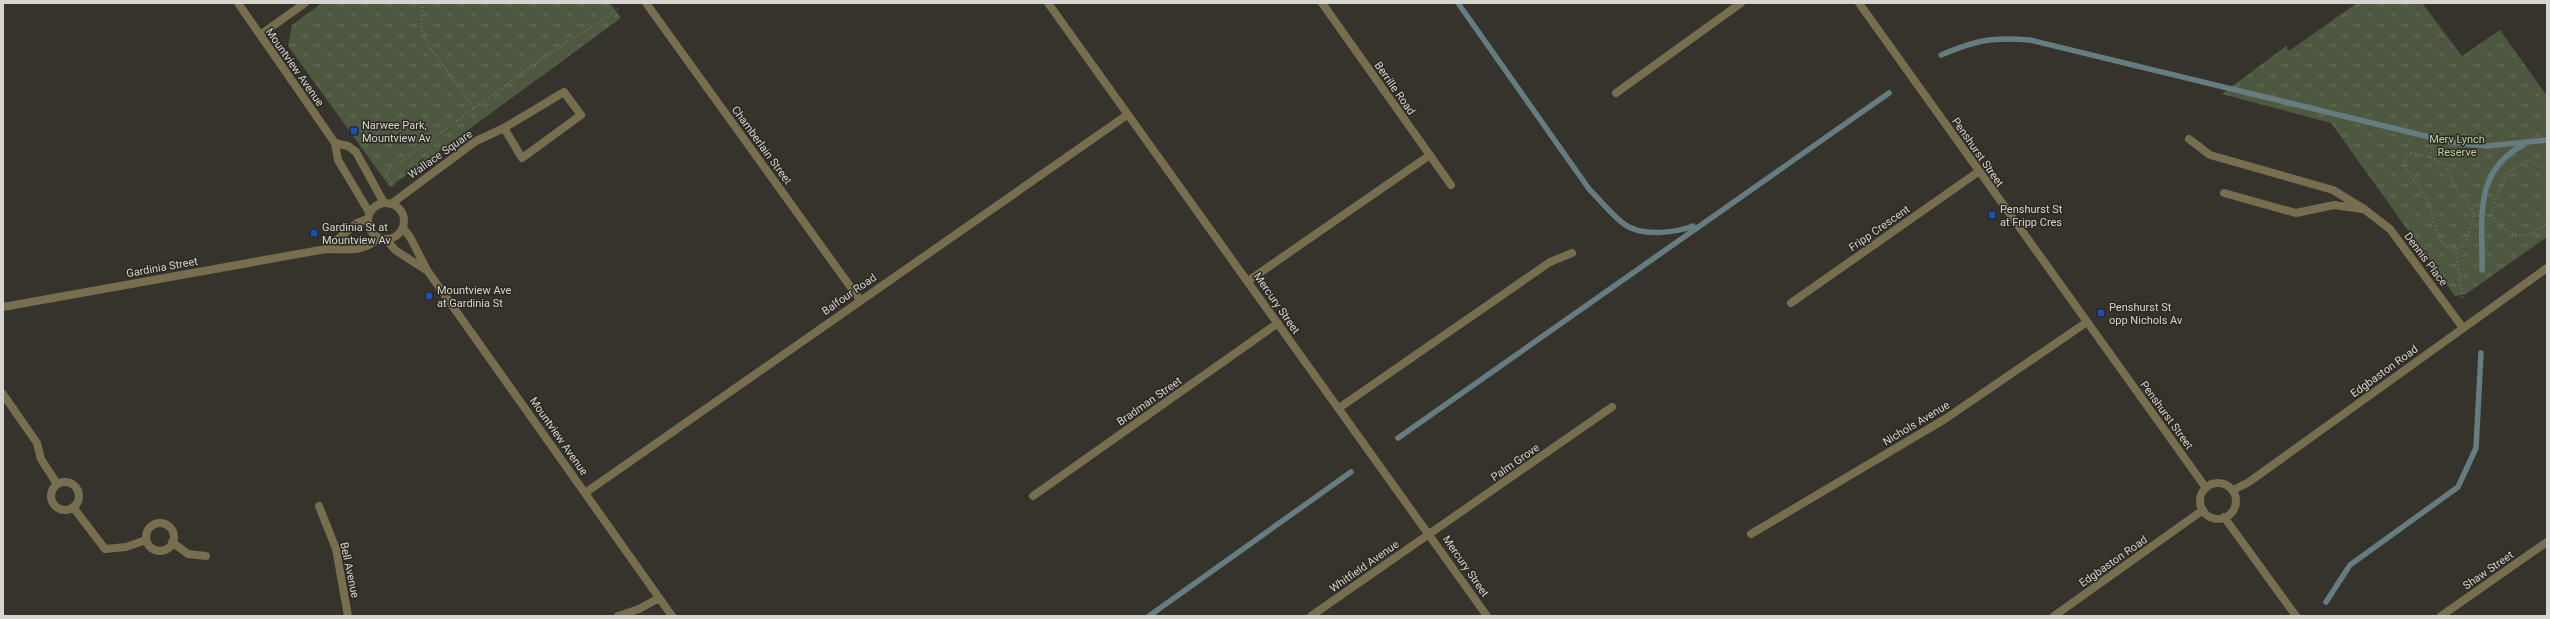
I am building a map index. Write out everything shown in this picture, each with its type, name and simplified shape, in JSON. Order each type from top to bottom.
[{"type":"street","name":"Mountview Avenue","points":[[238,3],[335,143],[338,160],[368,216]]},
{"type":"street","points":[[260,35],[304,3]]},
{"type":"street","name":"Chamberlain Street","points":[[646,3],[860,300]]},
{"type":"street","name":"Mercury Street","points":[[1048,3],[1127,115],[1430,534],[1487,616]]},
{"type":"street","name":"Berrille Road","points":[[1322,3],[1451,185]]},
{"type":"street","points":[[1616,93],[1741,3]]},
{"type":"street","name":"Penshurst Street","points":[[1859,3],[1978,172],[2206,488]]},
{"type":"street","name":"Wallace Square","points":[[388,203],[401,196],[476,140],[504,128],[564,92],[581,115],[522,158],[504,128]]},
{"type":"street","name":"Balfour Road","points":[[586,493],[860,300],[1127,115]]},
{"type":"street","name":"Dennis Place","points":[[2189,139],[2210,155],[2333,190],[2364,209],[2390,229],[2463,328]]},
{"type":"street","points":[[335,143],[348,146],[356,152],[388,203],[402,214],[403,228],[395,237],[387,240],[378,238],[369,230],[368,216],[376,206],[388,203]]},
{"type":"street","points":[[1248,281],[1430,155]]},
{"type":"street","name":"Fripp Crescent","points":[[1791,303],[1978,172]]},
{"type":"street","points":[[2224,192],[2296,213],[2334,205],[2364,209]]},
{"type":"street","name":"Gardinia Street","points":[[326,249],[357,223],[368,216]]},
{"type":"street","name":"Mountview Avenue","points":[[403,228],[410,237],[427,270],[672,616]]},
{"type":"street","name":"Gardinia Street","points":[[3,307],[326,249],[370,247],[378,238]]},
{"type":"street","name":"Mountview Avenue","points":[[387,240],[395,250],[427,270]]},
{"type":"street","points":[[1339,408],[1550,262],[1572,252]]},
{"type":"street","name":"Edgbaston Road","points":[[2233,490],[2250,482],[2547,268]]},
{"type":"street","name":"Nichols Avenue","points":[[1751,534],[1945,419],[2087,322]]},
{"type":"street","name":"Bradman Street","points":[[1033,496],[1278,323]]},
{"type":"street","points":[[3,394],[38,443],[41,459],[57,484]]},
{"type":"street","name":"Palm Grove","points":[[1430,534],[1612,407]]},
{"type":"street","points":[[66,482],[77,488],[79,496],[73,507],[59,508],[52,501],[52,492],[57,484],[66,482]]},
{"type":"street","points":[[2217,483],[2223,484],[2233,490],[2235,506],[2224,517],[2213,517],[2204,510],[2200,501],[2206,488],[2217,483]]},
{"type":"street","name":"Bell Avenue","points":[[319,506],[336,549],[348,616]]},
{"type":"street","points":[[73,507],[105,549],[126,547],[146,540]]},
{"type":"street","name":"Edgbaston Road","points":[[2054,616],[2204,510]]},
{"type":"street","points":[[2224,517],[2296,616]]},
{"type":"street","points":[[158,523],[168,526],[171,529],[173,538],[172,542],[166,549],[158,550],[151,547],[146,540],[150,527],[158,523]]},
{"type":"street","name":"Whitfield Avenue","points":[[1311,616],[1430,534]]},
{"type":"street","points":[[172,542],[188,554],[206,556]]},
{"type":"street","name":"Shaw Street","points":[[2441,616],[2547,542]]},
{"type":"street","points":[[618,616],[639,609],[659,598]]},
{"type":"path","points":[[423,3],[421,29],[426,42],[474,108]]},
{"type":"path","points":[[401,196],[385,173],[464,117],[474,108],[618,9]]},
{"type":"path","points":[[2430,157],[2436,132]]},
{"type":"path","points":[[2411,153],[2430,157],[2450,170],[2458,193],[2470,207],[2474,216],[2464,244],[2456,249],[2448,248],[2440,239],[2432,210],[2403,162],[2405,156],[2411,153]]},
{"type":"path","points":[[2492,215],[2505,177],[2513,168],[2529,161],[2547,168]]},
{"type":"path","points":[[2474,216],[2492,215]]},
{"type":"path","points":[[2492,215],[2500,226],[2522,236],[2532,234],[2547,223]]},
{"type":"path","points":[[2456,249],[2463,300]]},
{"type":"green space","points":[[322,3],[610,3],[621,18],[390,187],[288,46],[292,25]]},
{"type":"green space","name":"Merv Lynch Reserve","points":[[2357,3],[2422,3],[2462,56],[2500,30],[2547,96],[2547,237],[2466,294],[2455,296],[2331,123],[2222,94],[2286,46],[2289,51]]},
{"type":"waterway","points":[[1458,3],[1589,189],[1615,216],[1624,224],[1639,231],[1668,232],[1693,226]]},
{"type":"waterway","points":[[1941,55],[1965,46],[1994,39],[2030,40],[2450,142],[2487,146],[2547,140]]},
{"type":"waterway","points":[[1398,438],[1889,93]]},
{"type":"waterway","points":[[2482,270],[2482,216],[2488,183],[2495,169],[2507,156],[2523,145]]},
{"type":"waterway","points":[[2326,602],[2350,565],[2458,487],[2476,448],[2481,353]]},
{"type":"waterway","points":[[1149,616],[1351,472]]},
{"type":"place","name":"Narwee Park, Mountview Av","points":[[354,131]]},
{"type":"place","name":"Penshurst St at Fripp Cres","points":[[1992,215]]},
{"type":"place","name":"Gardinia St at Mountview Av","points":[[314,233]]},
{"type":"place","name":"Mountview Ave at Gardinia St","points":[[429,296]]},
{"type":"place","name":"Penshurst St opp Nichols Av","points":[[2101,313]]}]
